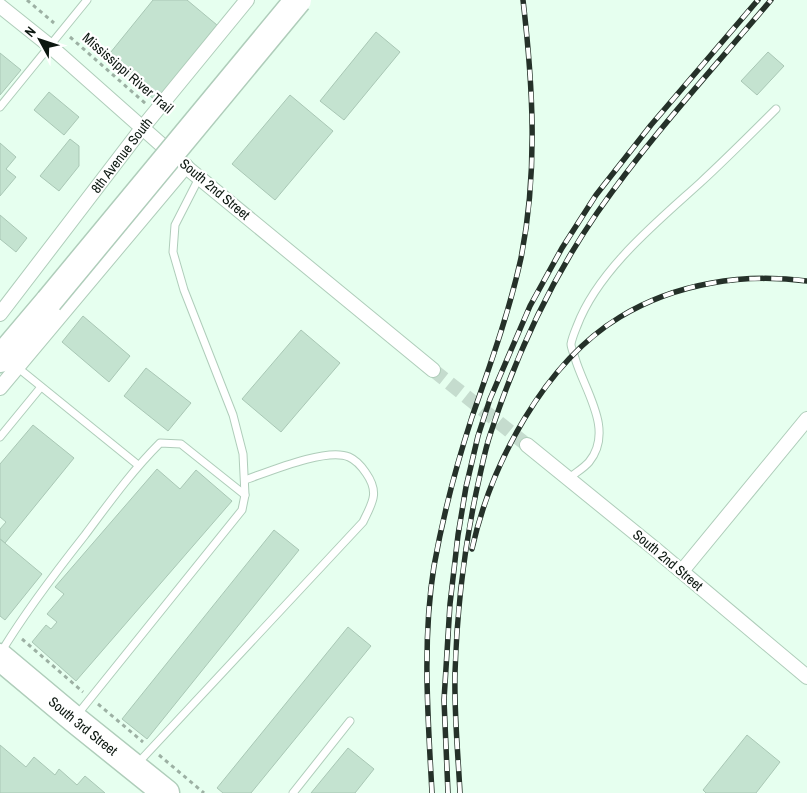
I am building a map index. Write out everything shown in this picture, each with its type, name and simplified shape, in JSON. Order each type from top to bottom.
[{"type":"highway","points":[[8,363],[49,301],[298,0]]},
{"type":"highway","name":"South 3rd Street","points":[[0,655],[74,719],[143,758],[166,793]]},
{"type":"street","name":"8th Avenue South","points":[[0,314],[143,127],[247,0]]},
{"type":"street","name":"South 2nd Street","points":[[0,6],[50,46],[186,166],[433,370]]},
{"type":"street","points":[[0,388],[8,363],[186,166]]},
{"type":"street","points":[[682,571],[807,419]]},
{"type":"street","name":"South 2nd Street","points":[[527,445],[682,571],[807,677]]},
{"type":"lane","points":[[0,107],[88,0]]},
{"type":"lane","points":[[568,478],[589,462],[598,444],[599,419],[578,370],[571,345],[578,323],[590,299],[620,260],[642,236],[776,109]]},
{"type":"lane","points":[[74,719],[242,510],[246,495],[243,454],[233,415],[184,290],[173,252],[175,225],[200,177]]},
{"type":"lane","points":[[8,363],[138,465]]},
{"type":"lane","points":[[0,437],[41,387]]},
{"type":"lane","points":[[0,655],[13,632],[138,465],[160,443],[181,444],[246,495]]},
{"type":"lane","points":[[143,758],[363,522],[375,498],[371,480],[361,466],[349,457],[332,454],[289,464],[245,480]]},
{"type":"lane","points":[[293,793],[350,721]]},
{"type":"path","name":"Mississippi River Trail","points":[[27,0],[156,112]]},
{"type":"path","points":[[13,632],[91,698],[143,758],[204,793]]},
{"type":"building","points":[[153,0],[187,0],[217,25],[156,101],[106,58]]},
{"type":"building","points":[[376,32],[400,52],[344,120],[320,101]]},
{"type":"building","points":[[768,52],[784,66],[757,95],[741,81]]},
{"type":"building","points":[[0,53],[21,70],[0,95]]},
{"type":"building","points":[[49,92],[79,117],[64,135],[34,110]]},
{"type":"building","points":[[290,95],[333,131],[275,200],[232,164]]},
{"type":"building","points":[[70,139],[79,146],[79,166],[59,191],[40,176]]},
{"type":"building","points":[[0,143],[16,157],[6,169],[16,177],[0,196]]},
{"type":"building","points":[[0,215],[27,238],[16,252],[0,239]]},
{"type":"building","points":[[83,316],[130,356],[109,382],[62,342]]},
{"type":"building","points":[[301,330],[340,363],[281,432],[242,399]]},
{"type":"building","points":[[146,368],[191,403],[168,431],[124,396]]},
{"type":"building","points":[[33,425],[74,458],[5,543],[0,539],[0,529],[6,522],[0,517],[0,464]]},
{"type":"building","points":[[157,469],[180,489],[196,470],[232,501],[76,681],[32,642],[46,625],[51,629],[57,622],[47,614],[64,594],[55,587]]},
{"type":"building","points":[[274,530],[299,550],[147,739],[122,719]]},
{"type":"building","points":[[0,539],[42,574],[5,620],[0,616]]},
{"type":"building","points":[[348,627],[371,646],[251,793],[223,793],[217,788]]},
{"type":"building","points":[[747,735],[780,762],[756,793],[706,793],[703,790]]},
{"type":"building","points":[[0,745],[26,767],[34,757],[55,775],[59,769],[77,785],[85,776],[105,793],[0,793]]},
{"type":"building","points":[[348,748],[374,769],[355,793],[311,793]]},
{"type":"tunnel","points":[[433,370],[527,445]]},
{"type":"railway","points":[[432,793],[427,651],[430,594],[434,566],[461,454],[511,299],[521,258],[530,194],[532,161],[531,97],[523,0]]},
{"type":"railway","points":[[448,793],[444,700],[450,604],[466,487],[478,436],[490,399],[530,306],[562,248],[596,195],[651,125],[758,0]]},
{"type":"railway","points":[[460,793],[455,673],[463,574],[475,499],[485,454],[501,403],[536,319],[580,238],[617,185],[659,131],[771,0]]},
{"type":"railway","points":[[472,549],[492,483],[507,450],[525,418],[545,388],[567,361],[593,337],[620,317],[641,305],[687,289],[710,283],[759,278],[807,281]]}]
